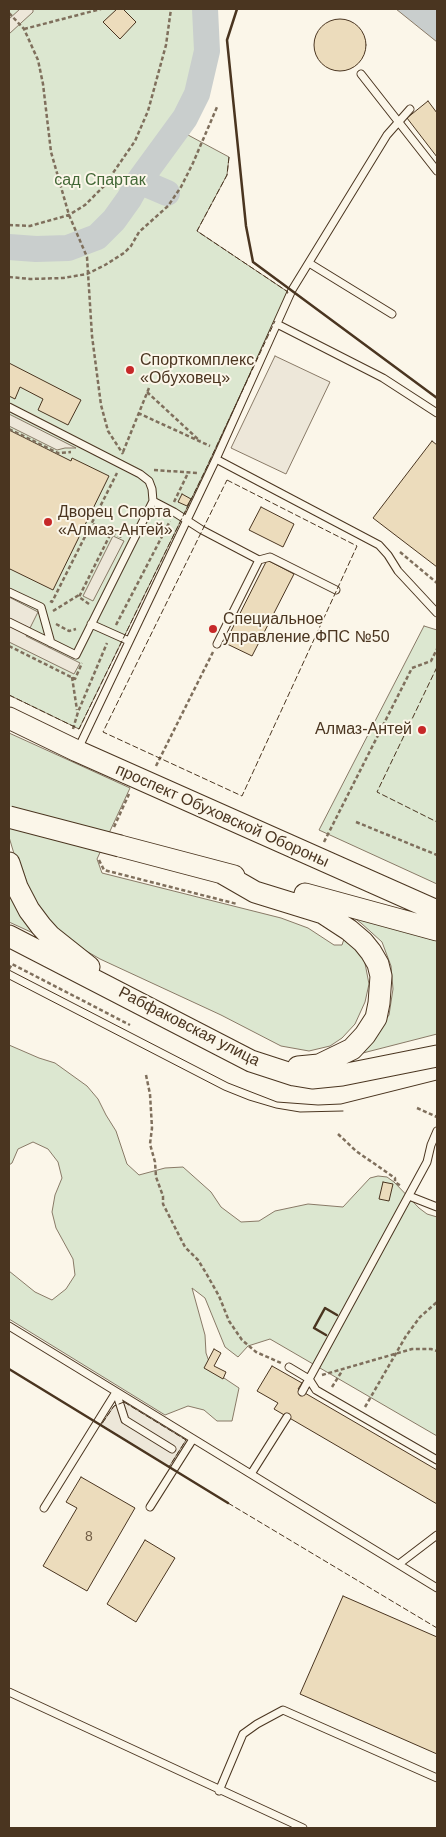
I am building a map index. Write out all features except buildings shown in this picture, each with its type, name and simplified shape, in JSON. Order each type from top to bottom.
[{"type":"main road","name":"проспект Обуховской Обороны","points":[[9,718],[74,743],[437,911]]},
{"type":"main road","points":[[9,817],[437,930]]},
{"type":"main road","points":[[9,863],[17,887],[29,910],[41,926],[50,936],[117,991]]},
{"type":"main road","points":[[222,873],[255,892],[323,913],[363,942],[378,964],[381,976],[376,1018],[365,1035],[352,1049],[319,1065],[301,1067],[251,1061]]},
{"type":"main road","name":"Рабфаковская улица","points":[[9,936],[251,1061],[294,1074],[312,1078],[342,1075],[437,1056]]},
{"type":"lane","points":[[361,74],[437,171]]},
{"type":"lane","points":[[74,743],[129,641],[216,459],[292,290],[387,135],[410,109]]},
{"type":"lane","points":[[308,263],[392,314]]},
{"type":"lane","points":[[277,324],[383,378],[437,413]]},
{"type":"lane","points":[[9,407],[140,474],[149,481],[152,489],[152,501],[76,655],[9,622]]},
{"type":"lane","points":[[216,459],[379,545],[398,571],[437,613]]},
{"type":"lane","points":[[152,501],[259,560],[270,557],[336,590]]},
{"type":"lane","points":[[217,644],[259,560]]},
{"type":"lane","points":[[9,592],[41,607],[51,643]]},
{"type":"lane","points":[[92,624],[129,641]]},
{"type":"lane","points":[[302,1392],[427,1162],[434,1146],[437,1131]]},
{"type":"lane","points":[[410,1194],[437,1207]]},
{"type":"lane","points":[[9,1326],[437,1588]]},
{"type":"lane","points":[[289,1367],[309,1379],[316,1390],[437,1460]]},
{"type":"lane","points":[[116,1392],[125,1420],[172,1449]]},
{"type":"lane","points":[[44,1508],[116,1392]]},
{"type":"lane","points":[[251,1474],[287,1417]]},
{"type":"lane","points":[[150,1507],[193,1439]]},
{"type":"lane","points":[[399,1564],[437,1535]]},
{"type":"lane","points":[[9,1692],[219,1791],[303,1828]]},
{"type":"lane","points":[[219,1791],[243,1734],[283,1710],[437,1778]]},
{"type":"path","points":[[24,30],[99,9]]},
{"type":"path","points":[[9,225],[30,226],[69,214],[85,205],[104,186],[135,141],[148,111],[166,45],[171,9]]},
{"type":"path","points":[[9,13],[24,30],[38,60],[43,84],[51,152],[69,214],[87,257],[92,336],[101,405],[108,431],[123,452],[124,458],[121,464]]},
{"type":"path","points":[[9,277],[30,279],[63,278],[87,274],[124,253],[140,232],[168,206],[193,163],[217,107]]},
{"type":"path","points":[[123,452],[149,388]]},
{"type":"path","points":[[147,392],[203,443]]},
{"type":"path","points":[[9,429],[58,453],[76,452]]},
{"type":"path","points":[[53,616],[52,602],[117,472],[132,480],[146,469],[188,473],[209,472]]},
{"type":"path","points":[[74,743],[78,712],[112,634],[174,512],[172,505],[188,473]]},
{"type":"path","points":[[92,523],[119,537],[124,535]]},
{"type":"path","points":[[53,611],[80,595],[111,533]]},
{"type":"path","points":[[80,595],[79,597],[87,602],[88,608]]},
{"type":"path","points":[[44,598],[52,602]]},
{"type":"path","points":[[53,622],[69,630],[77,629]]},
{"type":"path","points":[[154,772],[217,644]]},
{"type":"path","points":[[322,846],[412,668],[432,661],[437,649]]},
{"type":"path","points":[[72,677],[78,712]]},
{"type":"path","points":[[356,822],[437,855]]},
{"type":"path","points":[[9,969],[12,964],[130,1025]]},
{"type":"path","points":[[146,1075],[150,1094],[152,1128],[150,1144],[155,1162],[156,1177],[163,1196],[163,1204],[185,1247],[198,1260],[206,1273],[219,1296],[229,1321],[242,1340],[256,1352],[289,1367]]},
{"type":"path","points":[[417,1108],[437,1117]]},
{"type":"path","points":[[338,1134],[356,1151],[395,1178],[395,1182],[410,1194]]},
{"type":"path","points":[[360,1415],[406,1336],[420,1317],[437,1302]]},
{"type":"path","points":[[309,1379],[412,1349],[431,1349],[437,1352]]},
{"type":"path","points":[[327,1396],[343,1369]]},
{"type":"green space","name":"Спорткомплекс «Обуховец»","points":[[9,9],[208,9],[204,66],[200,84],[175,128],[229,157],[227,175],[197,231],[288,292],[204,473],[79,729],[9,695]]},
{"type":"green space","points":[[424,626],[437,630],[437,884],[319,830]]},
{"type":"green space","points":[[9,733],[130,788],[97,859],[102,873],[281,918],[308,928],[334,945],[342,945],[344,939],[335,928],[364,958],[369,984],[365,1002],[355,1024],[342,1038],[330,1046],[309,1051],[281,1046],[221,1015],[100,959],[76,945],[56,929],[35,904],[15,857],[9,837]]},
{"type":"green space","points":[[9,892],[33,931],[33,933],[9,922]]},
{"type":"green space","points":[[350,915],[437,941],[437,1034],[359,1054],[389,1015],[393,989],[391,966],[382,942]]},
{"type":"green space","points":[[9,1045],[55,1063],[87,1086],[98,1099],[116,1131],[127,1164],[139,1175],[165,1168],[183,1167],[211,1192],[221,1207],[241,1222],[259,1221],[275,1211],[308,1204],[343,1207],[370,1178],[378,1176],[387,1177],[419,1208],[427,1214],[437,1217],[437,1436],[270,1339],[248,1346],[238,1357],[225,1347],[205,1298],[192,1288],[205,1335],[206,1353],[212,1370],[239,1388],[232,1421],[217,1421],[204,1410],[188,1406],[165,1415],[9,1319],[9,1271],[35,1292],[52,1300],[66,1289],[75,1275],[73,1259],[56,1228],[52,1212],[55,1195],[62,1178],[58,1162],[48,1149],[33,1142],[18,1149],[12,1163],[9,1165]]},
{"type":"shaded area","points":[[20,9],[33,9],[33,12],[9,34],[9,19]]},
{"type":"shaded area","points":[[396,9],[437,9],[437,42]]},
{"type":"shaded area","points":[[275,356],[330,382],[286,474],[231,448]]},
{"type":"shaded area","points":[[9,414],[76,448],[57,450],[9,426]]},
{"type":"shaded area","points":[[113,536],[124,541],[93,601],[83,596]]},
{"type":"shaded area","points":[[9,597],[38,612],[26,636],[80,663],[74,674],[9,642]]},
{"type":"shaded area","points":[[124,1402],[186,1440],[169,1467],[101,1425],[114,1406]]},
{"type":"waterway","points":[[9,247],[36,249],[68,248],[97,237],[114,220],[139,181],[185,118],[197,94],[207,51],[205,9]]},
{"type":"waterway","points":[[139,181],[167,193]]},
{"type":"tram line","points":[[9,970],[228,1083],[277,1102],[318,1105],[341,1104],[437,1080]]},
{"type":"tram line","points":[[9,979],[224,1090],[249,1100],[276,1108],[300,1112],[343,1111]]},
{"type":"fence","points":[[229,157],[227,175],[197,231],[288,292],[287,294]]},
{"type":"fence","points":[[9,695],[79,729],[204,473],[275,321]]},
{"type":"fence","points":[[227,480],[357,546],[242,796],[103,732],[227,480]]},
{"type":"fence","points":[[437,667],[377,792],[437,822]]},
{"type":"fence","points":[[124,1402],[186,1440],[169,1467],[101,1425],[114,1406],[124,1402]]},
{"type":"fence","points":[[228,1503],[437,1628]]},
{"type":"wall","points":[[237,9],[227,40],[246,226],[253,262],[437,398]]},
{"type":"wall","points":[[326,1335],[314,1328],[325,1308],[337,1315]]},
{"type":"wall","points":[[9,1369],[228,1503]]},
{"type":"place","name":"Спорткомплекс «Обуховец»","points":[[130,370]]},
{"type":"place","name":"Дворец Спорта «Алмаз-Антей»","points":[[48,522]]},
{"type":"place","name":"Специальное управление ФПС №50","points":[[213,629]]},
{"type":"place","name":"Алмаз-Антей","points":[[422,730]]},
{"type":"park label","name":"сад Спартак","points":[[100,181]]}]
